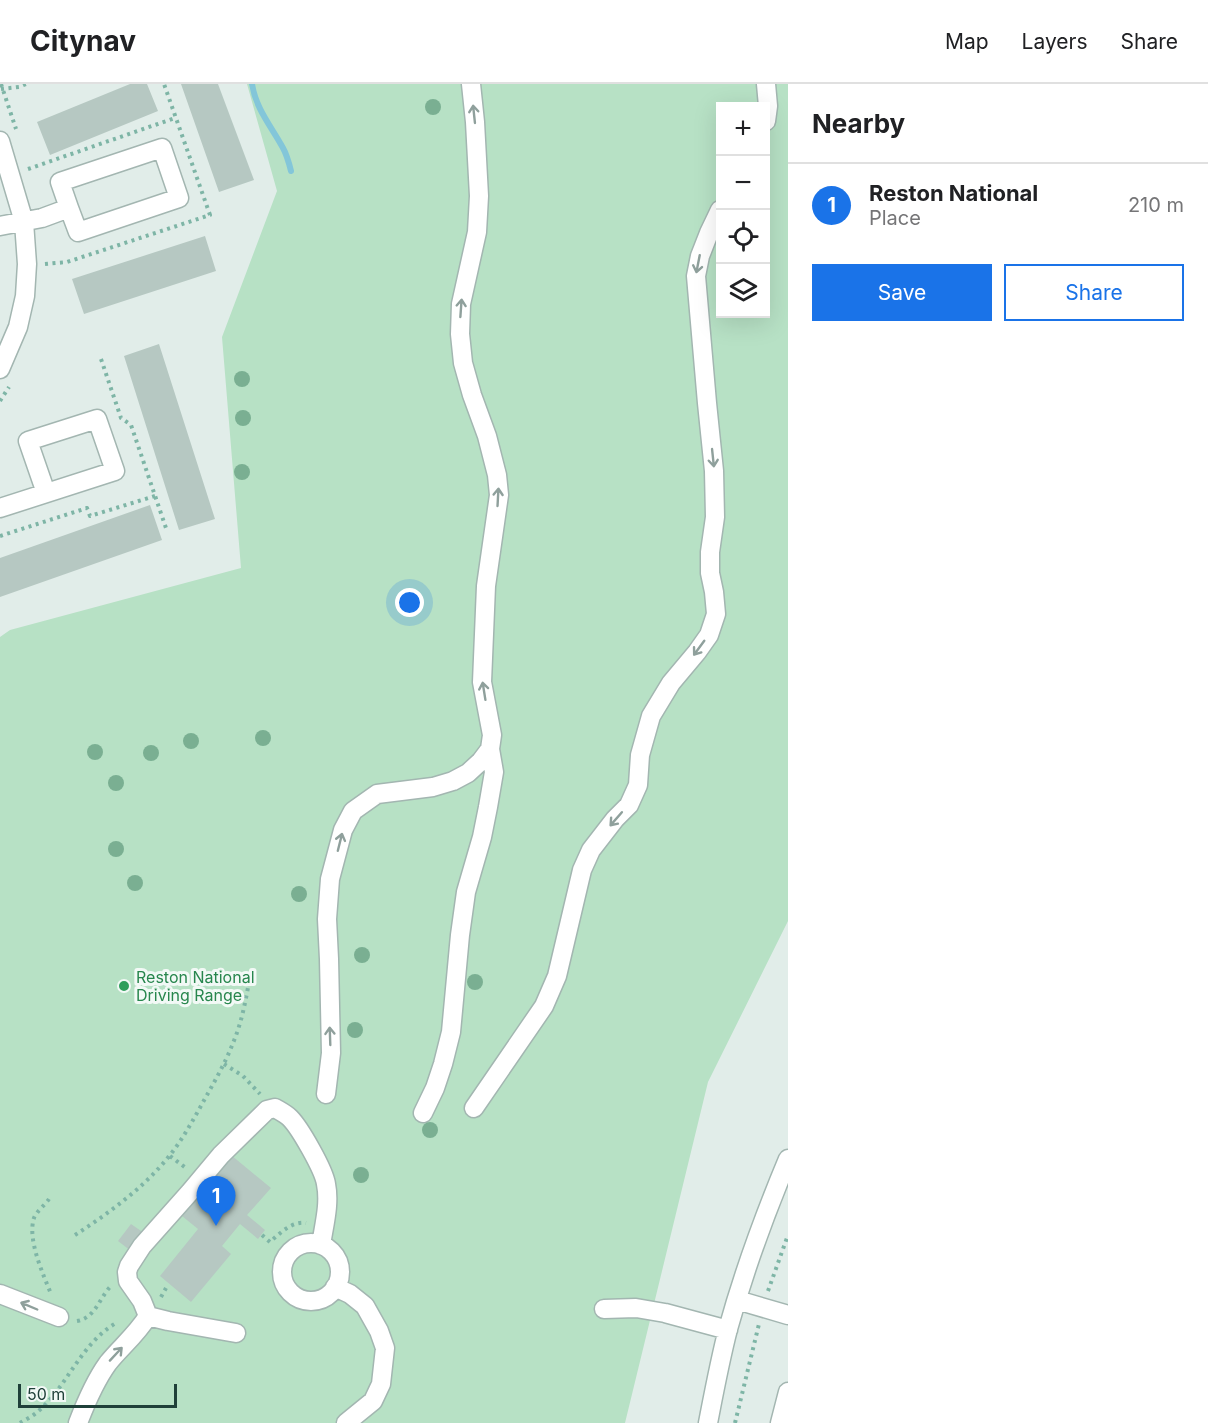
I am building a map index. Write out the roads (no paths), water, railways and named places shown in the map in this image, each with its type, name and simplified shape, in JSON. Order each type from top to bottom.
[{"type":"street","points":[[423,1113],[435,1088],[451,1032],[466,892],[486,817],[494,772],[490,749],[492,735],[482,682],[486,586],[499,495],[497,475],[487,436],[463,363],[460,334],[461,304],[477,232],[479,196],[471,84]]},
{"type":"street","points":[[766,84],[768,102]]},
{"type":"street","points":[[0,141],[24,222],[27,264],[25,296],[18,327],[0,369]]},
{"type":"street","points":[[162,148],[179,198],[78,232],[69,208],[60,182],[162,148]]},
{"type":"street","points":[[0,226],[42,218],[69,208]]},
{"type":"street","points":[[474,1108],[544,1006],[557,976],[582,870],[591,850],[629,805],[638,785],[640,755],[651,716],[670,684],[709,635],[716,614],[710,573],[710,552],[715,516],[714,471],[696,276],[700,256],[716,218]]},
{"type":"street","points":[[0,508],[46,494],[115,471],[98,419],[28,441],[46,494]]},
{"type":"street","points":[[326,1094],[331,1053],[327,919],[330,879],[343,830],[353,811],[377,794],[433,787],[453,782],[468,773],[490,749]]},
{"type":"street","points":[[148,1316],[142,1301],[128,1281],[129,1266],[142,1246],[220,1155],[267,1110],[274,1108],[291,1119],[320,1165],[326,1184],[327,1203],[321,1245]]},
{"type":"street","points":[[708,1423],[728,1330],[737,1300],[788,1160]]},
{"type":"street","points":[[300,1245],[321,1245],[329,1250],[338,1262],[339,1274],[335,1287],[322,1298],[308,1300],[294,1295],[283,1280],[283,1264],[290,1252],[300,1245]]},
{"type":"street","points":[[335,1287],[350,1294],[365,1306],[379,1331],[385,1348],[381,1384],[373,1401],[346,1423]]},
{"type":"street","points":[[0,1294],[59,1317]]},
{"type":"street","points":[[737,1300],[788,1315]]},
{"type":"street","points":[[604,1309],[636,1308],[665,1313],[728,1330]]},
{"type":"street","points":[[148,1316],[236,1333]]},
{"type":"street","points":[[78,1423],[96,1382],[108,1363],[139,1330],[148,1316]]},
{"type":"street","points":[[780,1423],[788,1392]]},
{"type":"waterway","points":[[252,84],[260,109],[284,151],[291,171]]},
{"type":"place","name":"Reston National Driving Range","points":[[124,986]]},
{"type":"place","name":"Reston National","points":[[216,1226]]}]
